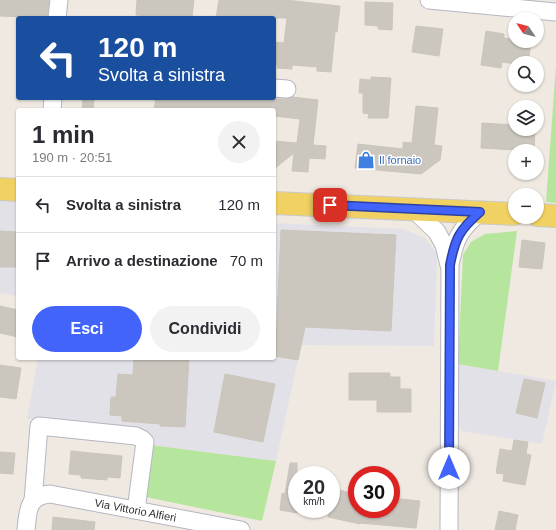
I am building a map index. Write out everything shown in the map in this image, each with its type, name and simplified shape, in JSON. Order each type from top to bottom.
[{"type":"main road","points":[[0,189],[16,190]]},
{"type":"main road","points":[[276,203],[508,214]]},
{"type":"main road","points":[[544,215],[556,216]]},
{"type":"street","points":[[57,16],[58,0]]},
{"type":"street","points":[[429,0],[556,12]]},
{"type":"street","points":[[414,210],[437,232],[444,245],[450,265]]},
{"type":"street","points":[[449,530],[450,265],[453,250],[460,232],[466,223],[480,212]]},
{"type":"street","points":[[26,530],[28,508],[33,501],[39,426],[136,436],[142,439],[145,442],[136,510]]},
{"type":"street","name":"Via Vittorio Alfieri","points":[[33,501],[42,495],[50,494],[241,530]]},
{"type":"shaded area","points":[[0,200],[16,201],[16,296],[0,293]]},
{"type":"shaded area","points":[[276,223],[402,229],[425,238],[437,254],[434,346],[301,345],[276,461],[150,445],[150,432],[27,419],[38,360],[276,360]]},
{"type":"shaded area","points":[[458,364],[556,381],[542,444],[462,431],[456,422]]},
{"type":"green space","points":[[556,66],[556,203],[546,202]]},
{"type":"green space","points":[[517,231],[498,371],[458,364],[463,255],[471,242],[485,234]]},
{"type":"green space","points":[[150,445],[276,461],[262,521],[146,497]]},
{"type":"building","points":[[0,0],[49,0],[47,16],[0,16]]},
{"type":"building","points":[[137,0],[194,0],[192,16],[136,15]]},
{"type":"building","points":[[219,0],[286,0],[340,6],[337,32],[335,32],[331,72],[317,71],[317,67],[292,65],[292,69],[277,68],[276,42],[284,43],[287,18],[276,18],[276,16],[216,16]]},
{"type":"building","points":[[365,2],[393,3],[392,30],[378,29],[378,26],[365,25]]},
{"type":"building","points":[[416,26],[443,29],[439,56],[412,52]]},
{"type":"building","points":[[486,31],[504,34],[504,38],[508,39],[508,48],[530,48],[529,56],[508,56],[508,63],[502,62],[501,68],[481,65]]},
{"type":"building","points":[[371,77],[391,78],[388,118],[368,118],[369,114],[363,113],[363,93],[359,93],[360,79],[371,80]]},
{"type":"building","points":[[293,97],[318,100],[313,145],[326,146],[325,159],[309,158],[308,172],[292,171],[294,153],[276,167],[276,141],[297,143],[300,119],[276,116],[276,108],[154,108],[156,100],[286,99]]},
{"type":"building","points":[[83,100],[94,100],[93,108],[82,108]]},
{"type":"building","points":[[416,106],[438,108],[434,145],[442,146],[440,160],[421,174],[355,168],[358,144],[403,149],[403,142],[412,143]]},
{"type":"building","points":[[482,123],[508,125],[508,136],[535,136],[534,144],[508,144],[508,150],[481,148]]},
{"type":"building","points":[[281,230],[396,235],[391,331],[305,327],[298,360],[276,356]]},
{"type":"building","points":[[0,231],[16,232],[16,267],[0,267]]},
{"type":"building","points":[[522,240],[545,243],[542,269],[519,267]]},
{"type":"building","points":[[0,306],[16,310],[16,337],[0,333]]},
{"type":"building","points":[[134,360],[189,360],[185,427],[160,426],[160,424],[122,421],[122,416],[110,415],[111,397],[116,397],[118,374],[133,375]]},
{"type":"building","points":[[0,365],[21,368],[16,399],[0,397]]},
{"type":"building","points":[[349,373],[390,373],[390,377],[400,377],[400,389],[411,389],[411,412],[377,412],[377,400],[349,400]]},
{"type":"building","points":[[225,374],[275,384],[263,442],[214,432]]},
{"type":"building","points":[[524,379],[545,383],[537,418],[516,413]]},
{"type":"building","points":[[514,440],[528,442],[526,454],[531,455],[525,485],[503,481],[504,474],[496,473],[500,449],[512,451]]},
{"type":"building","points":[[71,451],[122,456],[120,478],[107,477],[107,480],[81,478],[81,475],[69,474]]},
{"type":"building","points":[[0,452],[15,453],[13,474],[0,473]]},
{"type":"building","points":[[290,463],[297,463],[297,466],[290,466]]},
{"type":"building","points":[[288,475],[288,511],[280,510],[282,493],[285,494]]},
{"type":"building","points":[[340,490],[348,492],[348,518],[400,518],[400,499],[420,501],[416,528],[360,524],[333,518],[340,518]]},
{"type":"building","points":[[499,511],[518,515],[515,530],[495,530]]},
{"type":"building","points":[[53,517],[95,522],[94,530],[52,530]]},
{"type":"place","name":"Il fornaio","points":[[366,160]]},
{"type":"route","points":[[330,205],[480,212],[466,223],[460,232],[453,250],[450,265],[449,468]]}]
